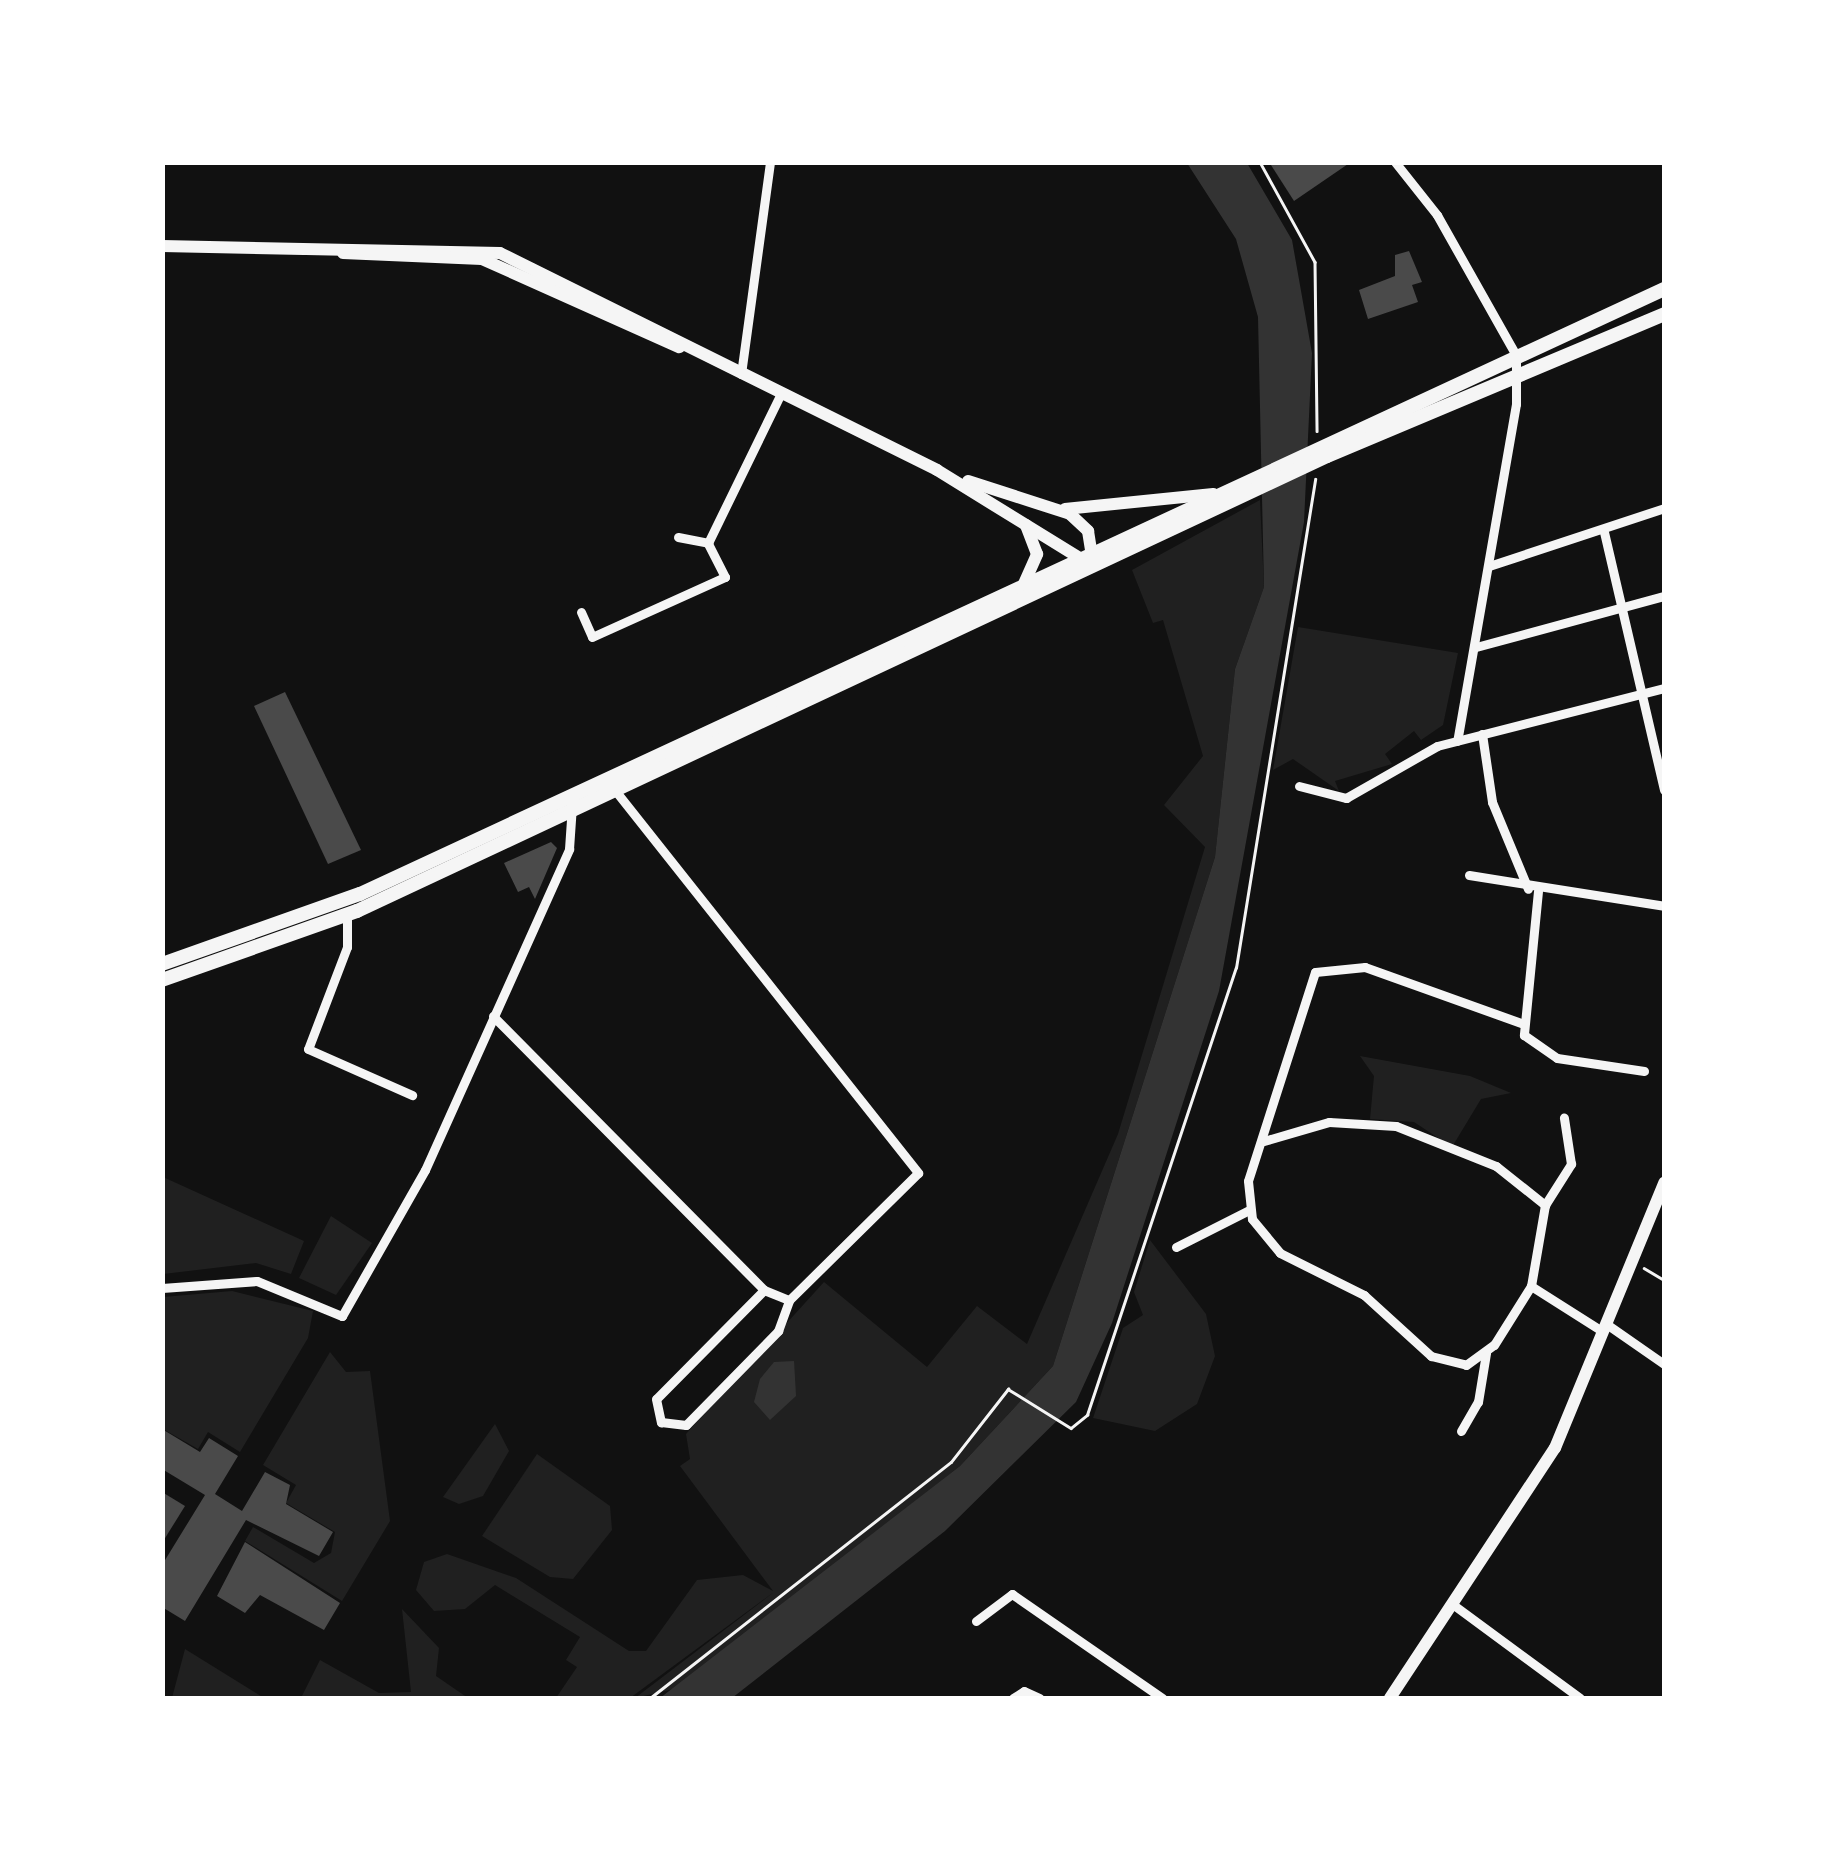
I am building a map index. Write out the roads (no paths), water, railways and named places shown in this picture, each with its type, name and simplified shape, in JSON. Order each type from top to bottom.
[{"type":"main road","points":[[162,246],[291,247],[482,259],[742,374],[937,470],[1088,559]]},
{"type":"main road","points":[[1050,507],[1124,509],[1239,491],[1336,439],[1664,289]]},
{"type":"main road","points":[[162,980],[345,908],[1322,453],[1518,379],[1664,314]]},
{"type":"main road","points":[[937,470],[1081,521],[1088,559]]},
{"type":"main road","points":[[1017,516],[1038,550],[1023,586]]},
{"type":"main road","points":[[611,786],[1023,586],[1088,559]]},
{"type":"main road","points":[[162,964],[345,908]]},
{"type":"main road","points":[[1390,1698],[1455,1606],[1555,1448],[1664,1183]]},
{"type":"street","points":[[742,374],[770,162]]},
{"type":"street","points":[[1395,162],[1444,227],[1516,355],[1518,379],[1476,647],[1457,741]]},
{"type":"street","points":[[708,542],[781,393]]},
{"type":"street","points":[[1489,566],[1604,532],[1664,508]]},
{"type":"street","points":[[1604,532],[1664,790]]},
{"type":"street","points":[[678,537],[708,542]]},
{"type":"street","points":[[581,612],[592,636],[725,577],[708,542]]},
{"type":"street","points":[[1476,647],[1664,596]]},
{"type":"street","points":[[1298,786],[1346,798],[1457,741],[1664,688]]},
{"type":"street","points":[[1482,734],[1492,802],[1533,890],[1521,1023]]},
{"type":"street","points":[[611,786],[918,1173],[788,1300],[778,1331],[686,1425],[661,1422],[656,1399],[764,1290]]},
{"type":"street","points":[[162,1288],[257,1281],[342,1316],[415,1190],[569,849],[572,804]]},
{"type":"street","points":[[1469,875],[1533,890],[1664,905]]},
{"type":"street","points":[[345,908],[347,947],[308,1049],[412,1095]]},
{"type":"street","points":[[1486,1353],[1466,1364],[1438,1361],[1364,1295],[1280,1254],[1249,1210],[1248,1182],[1264,1141],[1304,990],[1321,968],[1365,968],[1521,1023],[1549,1056],[1644,1071]]},
{"type":"street","points":[[493,1016],[764,1290],[788,1300]]},
{"type":"street","points":[[1461,1430],[1478,1402],[1486,1353],[1531,1286],[1545,1205],[1570,1164],[1564,1118]]},
{"type":"street","points":[[1264,1141],[1321,1123],[1396,1126],[1496,1166],[1545,1205]]},
{"type":"street","points":[[1176,1246],[1249,1210]]},
{"type":"street","points":[[1531,1286],[1664,1364]]},
{"type":"street","points":[[976,1621],[1012,1594],[1162,1698]]},
{"type":"street","points":[[1455,1606],[1580,1698]]},
{"type":"street","points":[[1012,1698],[1024,1691],[1040,1698]]}]
